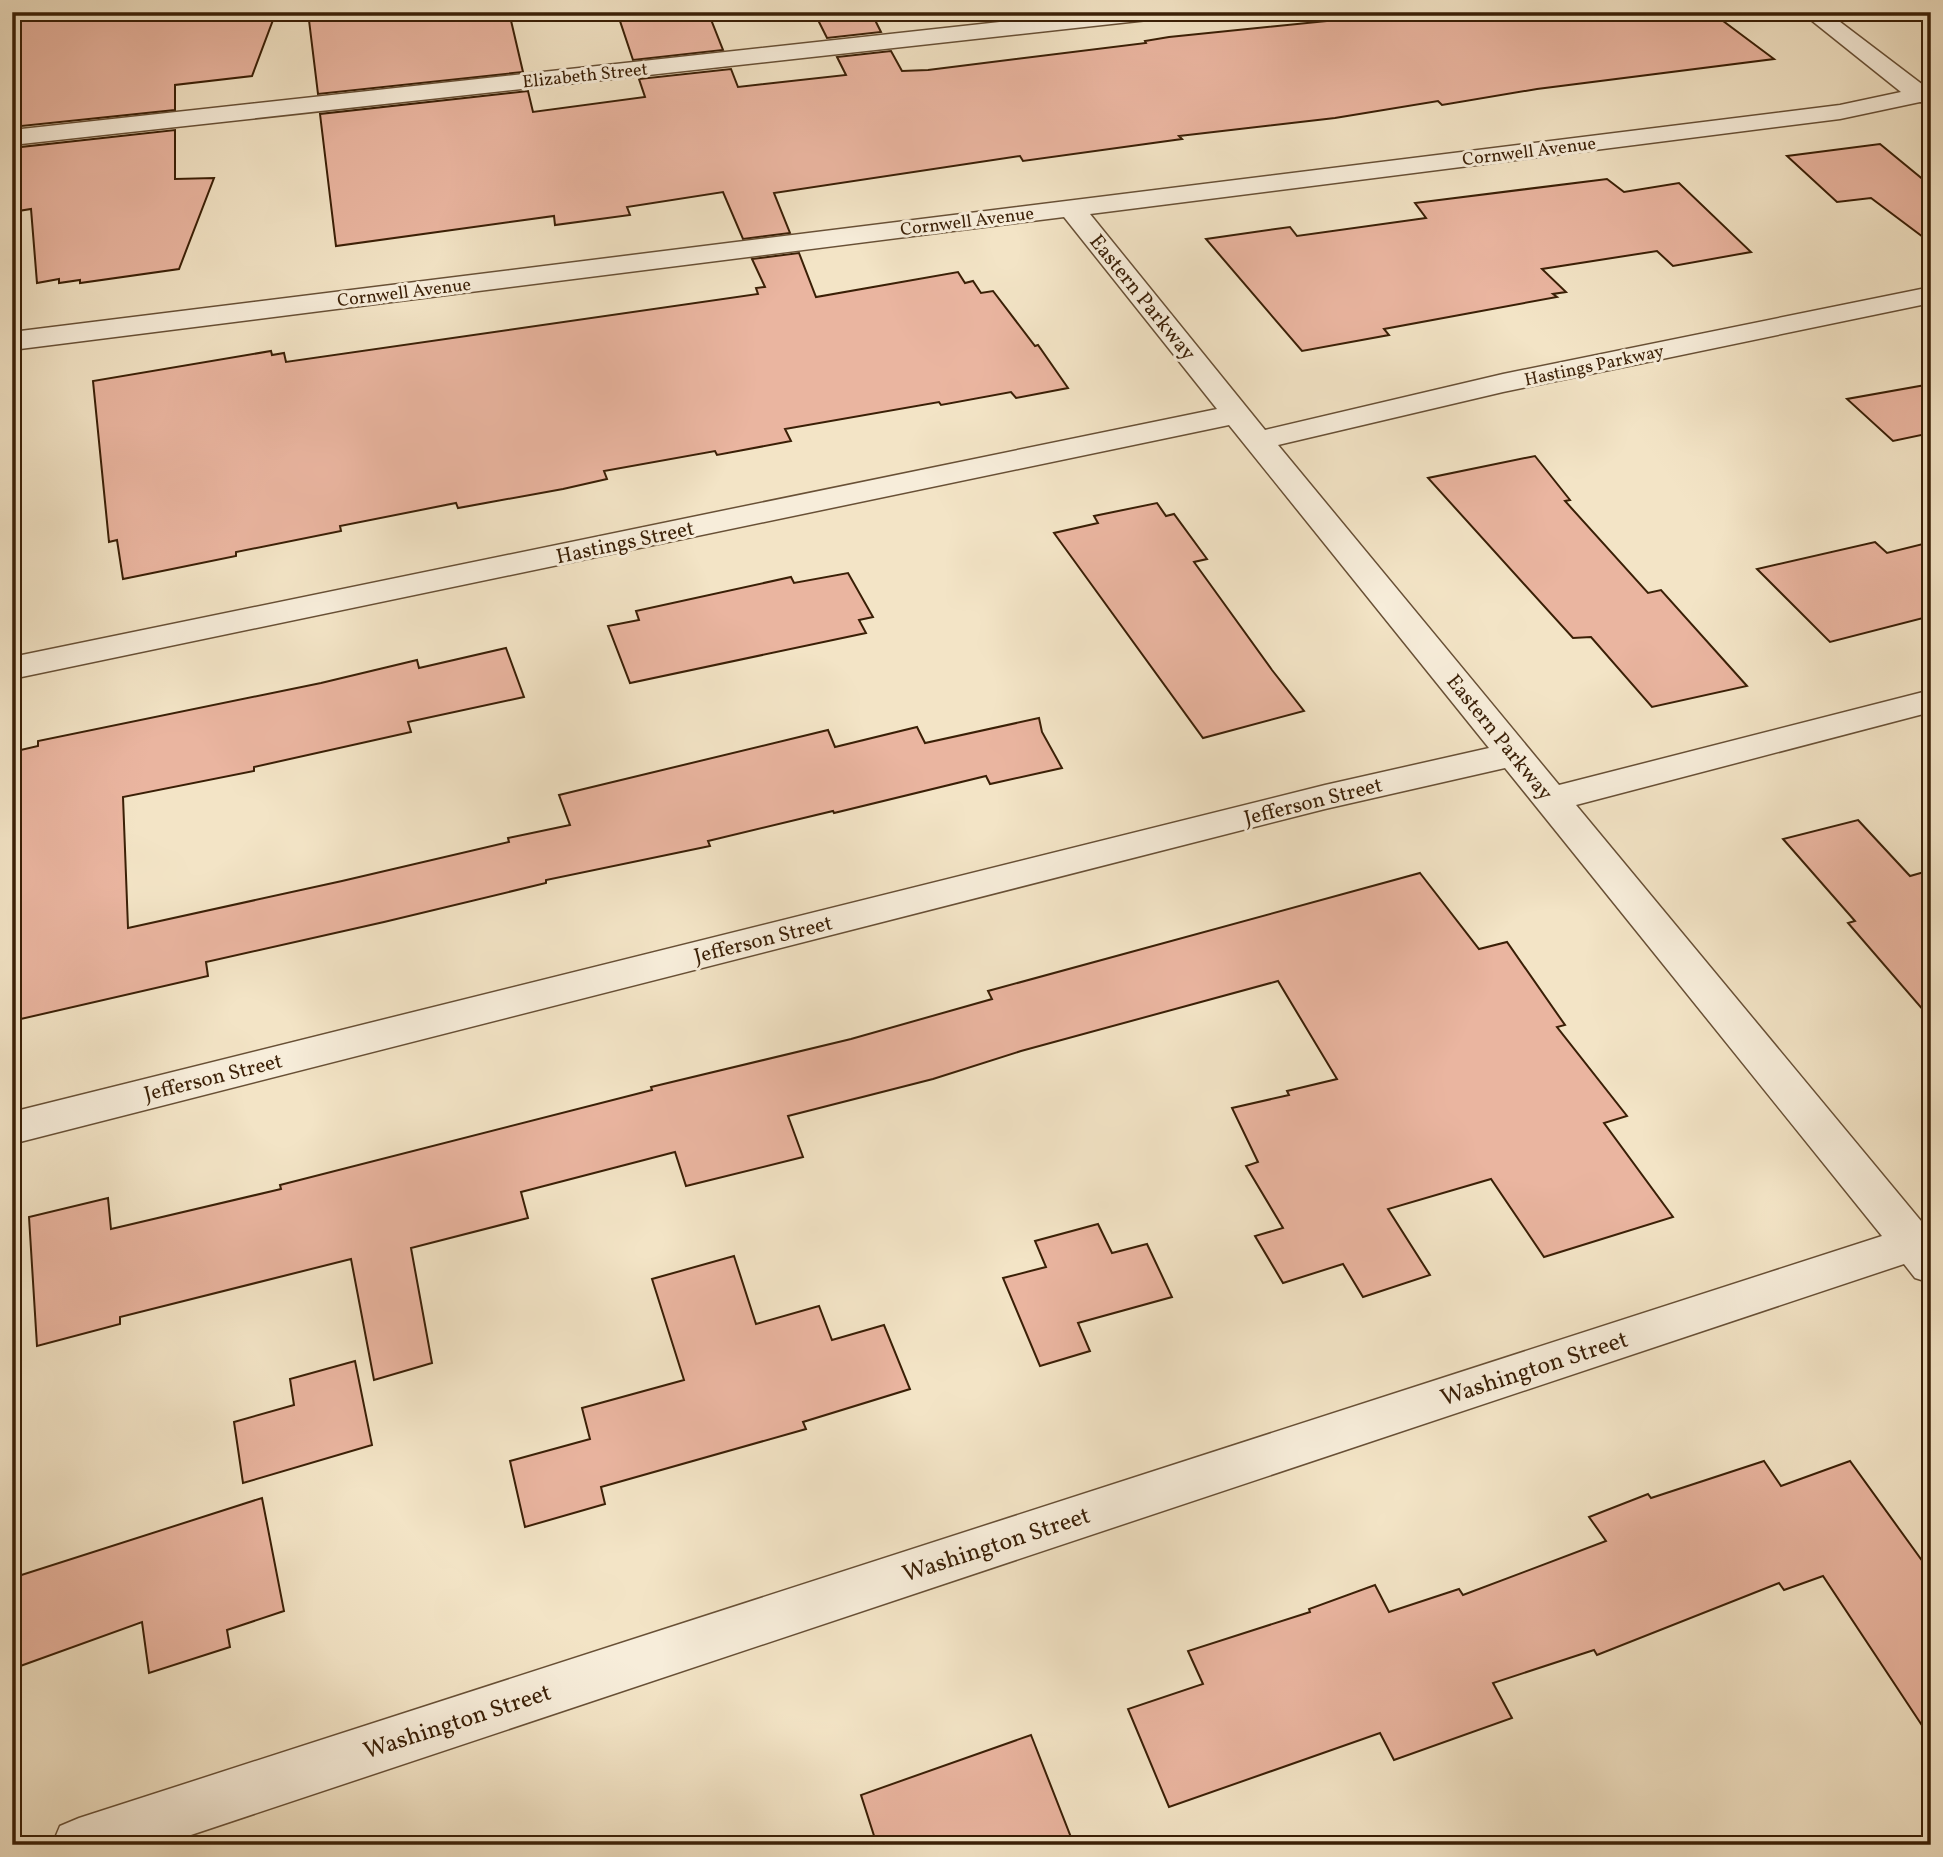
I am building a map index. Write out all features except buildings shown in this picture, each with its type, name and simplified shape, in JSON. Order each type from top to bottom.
[{"type":"street","name":"Elizabeth Street","points":[[12,138],[1157,12]]},
{"type":"street","points":[[1812,12],[1925,96]]},
{"type":"street","name":"Cornwell Avenue","points":[[12,341],[1840,112],[1925,96]]},
{"type":"street","name":"Eastern Parkway","points":[[1071,208],[1921,1255]]},
{"type":"street","name":"Hastings Parkway","points":[[1248,428],[1503,383],[1931,295]]},
{"type":"street","name":"Hastings Street","points":[[12,668],[1248,428]]},
{"type":"street","points":[[1551,799],[1931,701]]},
{"type":"street","name":"Jefferson Street","points":[[12,1128],[1325,797],[1514,754]]},
{"type":"street","name":"Washington Street","points":[[79,1845],[1921,1255]]}]
